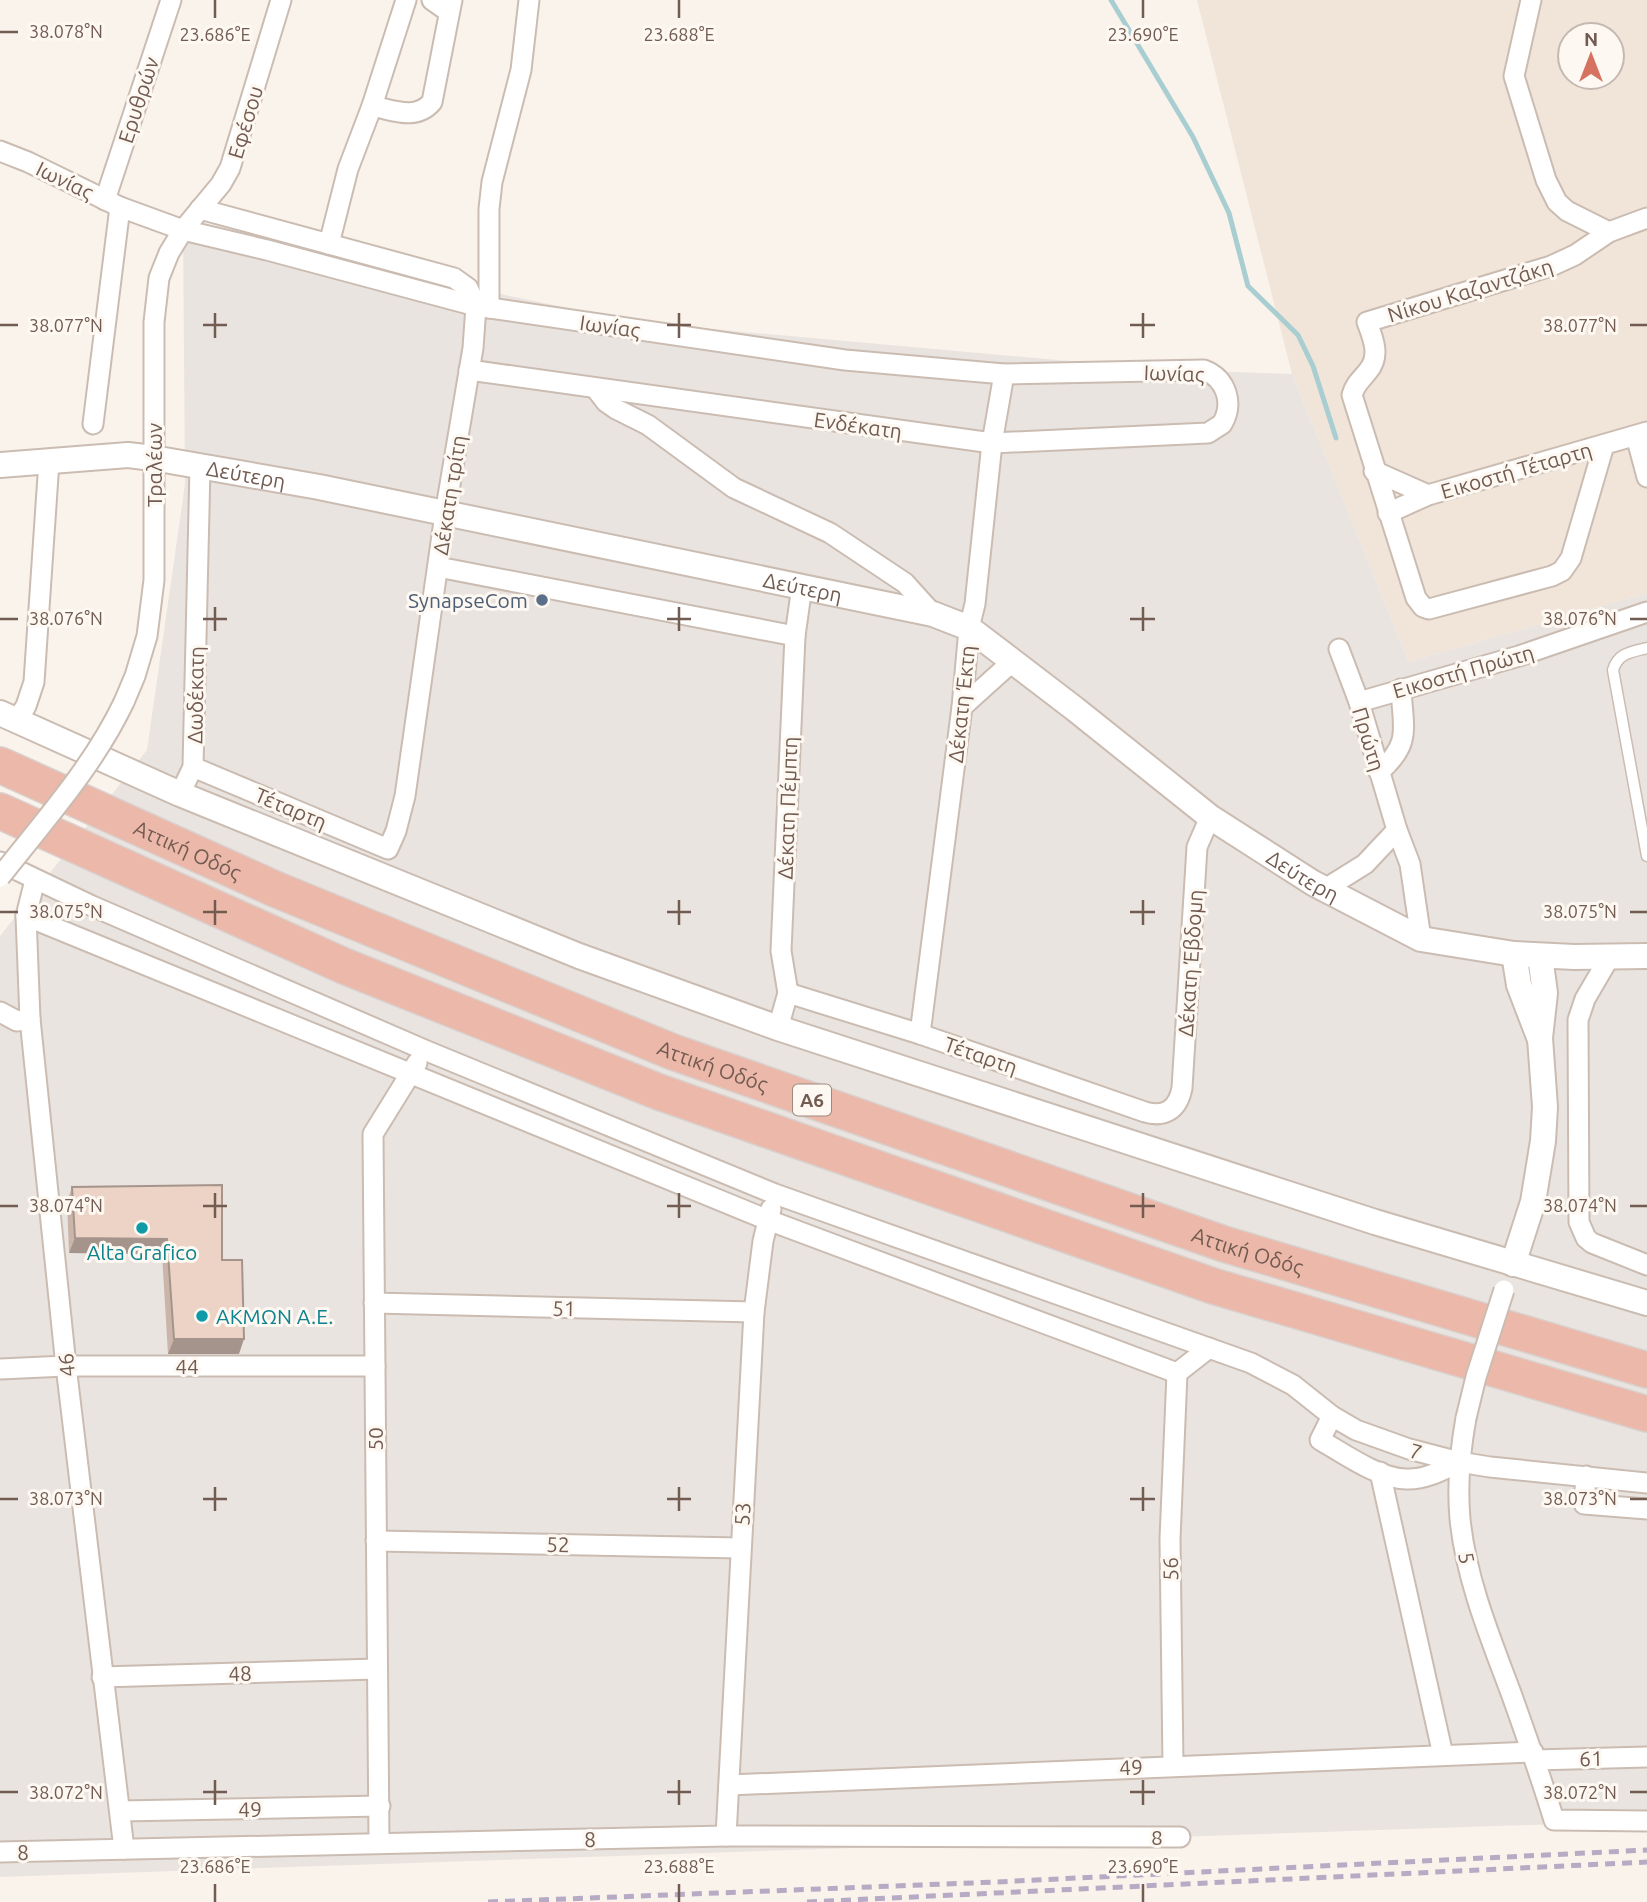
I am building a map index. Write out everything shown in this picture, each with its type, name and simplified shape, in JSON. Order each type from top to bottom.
[{"type":"highway","name":"Αττική Οδός","points":[[0,765],[275,889],[673,1052],[1224,1244],[1647,1370]]},
{"type":"highway","name":"Αττική Οδός","points":[[0,811],[344,966],[659,1092],[1213,1286],[1647,1414]]},
{"type":"street","name":"Ερυθρών","points":[[93,424],[113,203],[171,0]]},
{"type":"street","name":"Εφέσου","points":[[183,230],[230,168],[281,0]]},
{"type":"street","points":[[329,244],[348,169],[372,106],[406,0]]},
{"type":"street","points":[[372,106],[419,113],[432,102],[451,6],[432,0]]},
{"type":"street","name":"Δέκατη τρίτη","points":[[388,849],[405,796],[445,514],[469,370],[483,307],[492,182],[521,70],[529,0]]},
{"type":"street","points":[[1531,0],[1514,76],[1546,180],[1557,202],[1567,211],[1609,232]]},
{"type":"street","name":"Ιωνίας","points":[[0,151],[113,203],[183,230],[483,307],[845,360],[1004,374],[1204,370],[1223,384],[1228,400]]},
{"type":"street","points":[[200,209],[458,279],[483,307]]},
{"type":"street","name":"Νίκου Καζαντζάκη","points":[[1374,471],[1352,395],[1354,387],[1374,362],[1376,352],[1367,322],[1551,266],[1574,255],[1609,232],[1647,218]]},
{"type":"street","name":"Τραλέων","points":[[0,877],[86,767],[113,724],[141,658],[151,609],[154,550],[155,299],[164,265],[183,230]]},
{"type":"street","name":"Ενδέκατη","points":[[469,370],[992,443],[1208,433],[1222,424],[1226,417],[1228,400]]},
{"type":"street","name":"Δέκατη Έκτη","points":[[920,1034],[962,707],[969,628],[975,604],[992,443],[1004,374]]},
{"type":"street","points":[[596,389],[606,402],[648,425],[734,488],[830,533],[905,583],[933,614]]},
{"type":"street","points":[[1641,434],[1647,477]]},
{"type":"street","name":"Εικοστή Τέταρτη","points":[[1388,513],[1428,495],[1641,434]]},
{"type":"street","points":[[1374,471],[1416,598],[1423,607],[1435,608],[1562,571],[1571,558],[1604,445]]},
{"type":"street","name":"Δεύτερη","points":[[0,465],[128,456],[153,458],[319,487],[933,614],[969,628],[1210,817],[1325,889],[1421,939],[1539,956],[1647,956]]},
{"type":"street","points":[[9,717],[26,706],[34,682],[49,461]]},
{"type":"street","name":"Δωδέκατη","points":[[180,794],[193,767],[200,467]]},
{"type":"street","points":[[1374,471],[1428,495]]},
{"type":"street","points":[[438,567],[794,636]]},
{"type":"street","name":"Δέκατη Πέμπτη","points":[[778,1028],[788,993],[781,951],[794,636],[802,586]]},
{"type":"street","name":"Εικοστή Πρώτη","points":[[1359,702],[1519,656],[1647,612]]},
{"type":"street","name":"Πρώτη","points":[[1339,649],[1359,702],[1397,830],[1410,864],[1421,939]]},
{"type":"street","points":[[962,707],[1013,662]]},
{"type":"street","points":[[1379,772],[1395,758],[1401,748],[1401,689]]},
{"type":"street","points":[[9,717],[180,794],[579,956],[778,1028],[1375,1222],[1647,1303]]},
{"type":"street","name":"Τέταρτη","points":[[193,767],[388,849]]},
{"type":"street","name":"Δέκατη Έβδομη","points":[[1172,1110],[1180,1098],[1182,1088],[1197,846],[1210,817]]},
{"type":"street","points":[[1325,889],[1365,864],[1397,830]]},
{"type":"street","name":"7","points":[[0,862],[35,880],[426,1051],[775,1195],[1209,1348],[1272,1373],[1293,1385],[1332,1416],[1382,1440],[1459,1462],[1647,1483]]},
{"type":"street","name":"46","points":[[35,880],[26,916],[30,1019],[66,1366],[124,1849]]},
{"type":"street","points":[[26,916],[768,1220],[1177,1373],[1209,1348]]},
{"type":"street","points":[[1514,954],[1519,985],[1540,1038]]},
{"type":"street","points":[[1513,1264],[1532,1202],[1543,1141],[1545,1107],[1540,1038],[1545,993],[1539,956]]},
{"type":"street","points":[[1609,958],[1586,999],[1578,1020],[1579,1222],[1586,1238],[1592,1244],[1647,1265]]},
{"type":"street","name":"Τέταρτη","points":[[788,993],[920,1034],[1145,1112],[1155,1115],[1172,1110]]},
{"type":"street","points":[[0,1012],[17,1021],[30,1019]]},
{"type":"street","name":"50","points":[[379,1843],[373,1134],[426,1051]]},
{"type":"street","name":"53","points":[[726,1836],[754,1312],[763,1241],[775,1195]]},
{"type":"street","name":"5","points":[[1513,1264],[1476,1377],[1459,1462],[1460,1520],[1471,1576],[1554,1820],[1647,1821]]},
{"type":"street","name":"51","points":[[374,1303],[754,1312]]},
{"type":"street","name":"44","points":[[0,1369],[66,1366],[375,1366]]},
{"type":"street","name":"56","points":[[1173,1765],[1170,1539],[1177,1373]]},
{"type":"street","points":[[1332,1416],[1320,1440],[1380,1472],[1406,1479],[1421,1478],[1459,1462]]},
{"type":"street","points":[[1380,1472],[1443,1755]]},
{"type":"street","points":[[1586,1476],[1584,1504],[1647,1509]]},
{"type":"street","name":"52","points":[[376,1541],[740,1548]]},
{"type":"street","name":"48","points":[[102,1677],[377,1669]]},
{"type":"street","name":"49","points":[[729,1785],[1443,1755],[1534,1756]]},
{"type":"street","name":"61","points":[[1534,1756],[1647,1757]]},
{"type":"street","name":"49","points":[[120,1811],[380,1806]]},
{"type":"street","name":"8","points":[[0,1852],[726,1836],[1180,1837]]},
{"type":"lane","points":[[1647,648],[1623,655],[1616,661],[1614,670],[1647,856]]},
{"type":"shaded area","points":[[1197,0],[1647,0],[1647,593],[1409,662],[1292,374]]},
{"type":"shaded area","points":[[183,230],[643,323],[1170,370],[1292,374],[1409,662],[1647,593],[1647,1821],[0,1877],[0,936],[147,750],[185,484]]},
{"type":"building","points":[[222,1185],[222,1260],[242,1260],[244,1339],[174,1339],[167,1239],[75,1238],[72,1187]]},
{"type":"waterway","points":[[1111,0],[1193,137],[1229,213],[1248,286],[1298,335],[1313,366],[1336,438]]},
{"type":"railway","points":[[488,1902],[996,1882],[1647,1850]]},
{"type":"railway","points":[[807,1902],[1647,1862]]},
{"type":"place","name":"SynapseCom","points":[[542,600]]},
{"type":"place","name":"Alta Grafico","points":[[142,1228]]},
{"type":"place","name":"ΑΚΜΩΝ Α.Ε.","points":[[202,1316]]}]
